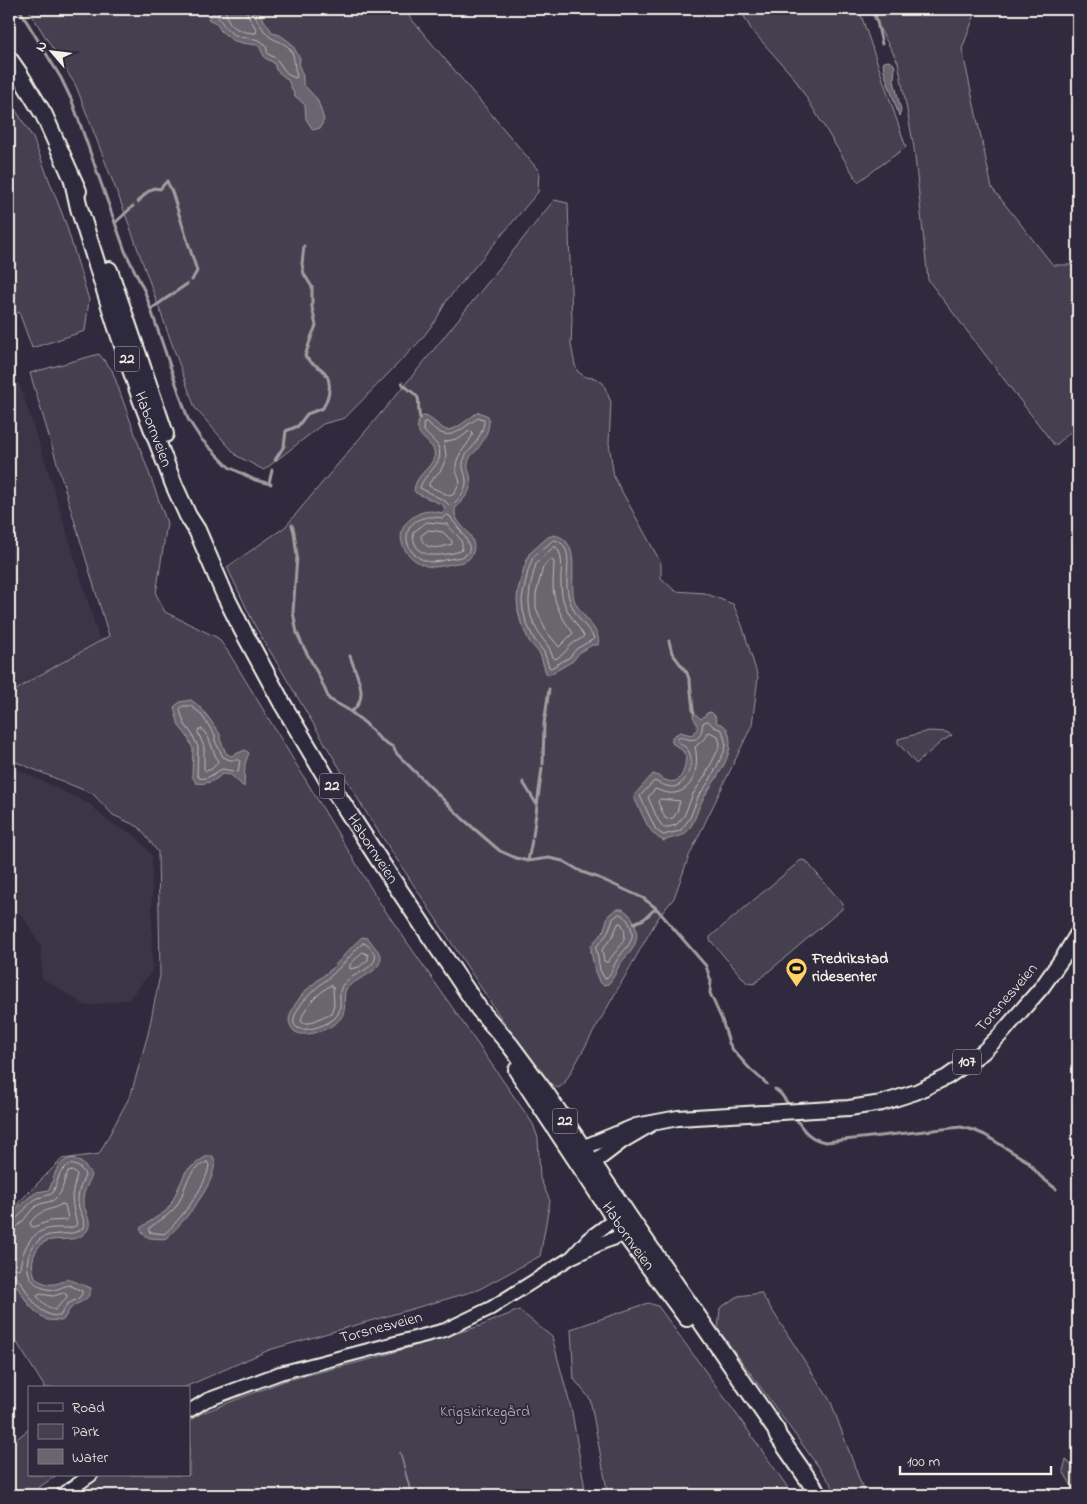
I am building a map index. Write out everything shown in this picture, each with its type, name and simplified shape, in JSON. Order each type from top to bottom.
[{"type":"highway","name":"Habornveien","points":[[9,58],[44,115],[84,205],[117,291],[197,530],[242,629],[304,741],[381,863],[493,1027],[528,1088],[584,1157],[624,1224],[741,1378],[819,1495]]},
{"type":"main road","name":"Torsnesveien","points":[[584,1157],[622,1141],[651,1124],[678,1118],[849,1108],[882,1103],[916,1092],[947,1077],[983,1052],[1042,987],[1078,933]]},
{"type":"street","name":"Torsnesveien","points":[[190,1410],[207,1400],[280,1373],[445,1330],[491,1308],[624,1224]]},
{"type":"street","points":[[62,1495],[90,1476]]},
{"type":"shaded area","points":[[19,383],[48,470],[100,641],[31,679],[9,694],[9,386]]},
{"type":"shaded area","points":[[9,765],[91,805],[108,822],[135,835],[152,856],[152,971],[129,999],[86,1006],[42,978],[41,946],[22,915],[9,909]]},
{"type":"green space","points":[[28,9],[403,9],[539,171],[538,192],[447,300],[436,320],[420,341],[345,418],[323,424],[264,470],[237,456],[195,408],[123,208],[76,86]]},
{"type":"green space","points":[[740,9],[859,9],[906,147],[858,182],[795,79],[751,29]]},
{"type":"green space","points":[[869,9],[977,9],[962,49],[992,188],[1053,265],[1078,265],[1078,425],[1055,446],[928,280],[914,148],[898,62]]},
{"type":"green space","points":[[9,99],[33,138],[66,224],[89,300],[85,331],[32,348],[19,312],[9,316]]},
{"type":"green space","points":[[554,200],[568,203],[572,320],[571,345],[575,365],[578,372],[603,383],[611,402],[609,443],[614,477],[661,563],[661,578],[675,591],[704,593],[733,604],[742,625],[758,677],[752,725],[689,856],[674,898],[658,918],[564,1084],[558,1088],[547,1082],[499,1015],[367,814],[255,626],[227,567],[285,527],[423,363]]},
{"type":"green space","points":[[99,354],[112,370],[167,523],[156,594],[165,612],[218,638],[229,653],[380,903],[533,1124],[538,1138],[540,1178],[550,1201],[540,1256],[478,1290],[269,1350],[188,1386],[44,1386],[9,1330],[9,1219],[19,1202],[62,1159],[99,1154],[131,1094],[148,1034],[160,975],[158,852],[139,827],[113,815],[93,794],[9,759],[9,695],[31,680],[109,636],[30,373]]},
{"type":"green space","points":[[929,731],[946,732],[952,735],[916,764],[898,743],[898,739]]},
{"type":"green space","points":[[801,860],[806,861],[843,904],[842,909],[754,984],[747,983],[710,940],[710,937]]},
{"type":"green space","points":[[761,1293],[831,1402],[864,1492],[862,1495],[839,1495],[718,1329],[720,1308],[738,1296]]},
{"type":"green space","points":[[648,1303],[658,1306],[793,1495],[608,1495],[590,1399],[574,1379],[571,1329]]},
{"type":"green space","name":"Krigskirkegård","points":[[519,1310],[552,1337],[572,1412],[586,1495],[412,1495],[400,1452],[411,1495],[73,1495],[101,1476],[190,1476],[190,1420],[202,1413],[284,1381],[375,1358],[480,1326]]},
{"type":"green space","points":[[28,1430],[28,1476],[56,1476],[28,1495],[9,1495],[9,1445]]},
{"type":"green space","points":[[1066,1459],[1078,1474],[1078,1495],[1063,1471]]},
{"type":"water","points":[[215,9],[256,9],[273,33],[280,35],[291,43],[300,58],[299,66],[303,76],[303,84],[317,99],[320,107],[324,120],[320,128],[313,130],[306,119],[305,105],[295,96],[288,80],[276,70],[274,63],[265,58],[259,46],[232,40],[221,31],[216,23],[208,19]]},
{"type":"water","points":[[889,61],[894,64],[895,68],[894,80],[901,110],[899,116],[884,72],[883,62]]},
{"type":"water","points":[[479,412],[488,416],[488,430],[469,460],[468,468],[471,486],[465,498],[455,509],[455,515],[472,540],[474,545],[473,552],[467,560],[462,562],[435,567],[426,566],[408,554],[404,548],[401,535],[403,528],[410,519],[420,513],[434,511],[442,513],[445,509],[443,505],[416,493],[414,490],[415,484],[434,457],[432,447],[419,432],[418,424],[420,418],[423,416],[427,417],[448,430]]},
{"type":"water","points":[[554,535],[563,538],[568,544],[573,561],[574,599],[594,628],[599,640],[598,645],[592,645],[579,653],[573,661],[549,675],[546,673],[540,654],[529,641],[521,623],[517,599],[529,554],[548,537]]},
{"type":"water","points":[[191,700],[204,711],[220,734],[220,739],[226,753],[231,756],[245,750],[249,753],[245,764],[244,787],[231,775],[222,774],[210,782],[196,783],[192,776],[193,749],[187,736],[179,726],[174,707],[180,702]]},
{"type":"water","points":[[711,712],[715,716],[717,723],[725,727],[728,732],[730,744],[726,761],[702,801],[687,832],[664,841],[658,838],[649,828],[634,798],[635,794],[653,774],[668,781],[677,780],[680,777],[684,769],[686,756],[682,750],[672,743],[672,737],[680,732],[691,735],[697,729],[693,716],[694,713],[701,719]]},
{"type":"water","points":[[617,909],[622,909],[631,916],[636,926],[637,937],[632,950],[620,964],[612,980],[608,984],[603,985],[595,972],[591,945],[603,932],[608,916]]},
{"type":"water","points":[[362,937],[368,938],[381,955],[380,961],[373,971],[346,989],[344,1011],[341,1018],[332,1026],[311,1034],[298,1033],[293,1030],[289,1020],[301,996]]},
{"type":"water","points":[[208,1156],[213,1156],[212,1176],[190,1213],[165,1239],[150,1238],[144,1235],[140,1228],[166,1211],[186,1171]]},
{"type":"water","points":[[73,1158],[82,1163],[91,1173],[83,1199],[89,1221],[88,1229],[80,1237],[52,1240],[39,1246],[34,1256],[33,1269],[36,1279],[45,1283],[56,1284],[68,1279],[91,1288],[86,1299],[71,1308],[64,1319],[61,1321],[47,1320],[29,1305],[9,1275],[9,1221],[18,1207],[28,1198],[37,1192],[49,1190],[59,1166]]},
{"type":"waterway","points":[[19,9],[61,78],[72,101],[125,251],[145,292],[188,419],[201,439],[229,467],[255,480],[271,484]]},
{"type":"waterway","points":[[874,9],[882,44]]},
{"type":"waterway","points":[[138,202],[146,193],[154,188],[160,189],[167,181],[197,271],[192,280]]},
{"type":"waterway","points":[[115,223],[133,206]]},
{"type":"waterway","points":[[275,460],[284,446],[286,431],[298,426],[307,414],[323,408],[329,392],[329,382],[324,372],[305,356],[316,326],[312,307],[312,287],[304,274],[302,264],[304,246]]},
{"type":"waterway","points":[[151,309],[187,284]]},
{"type":"waterway","points":[[402,383],[418,398],[420,418]]},
{"type":"waterway","points":[[269,483],[272,470]]},
{"type":"waterway","points":[[292,525],[297,556],[293,612],[297,633],[329,699],[347,709],[365,723],[380,739],[393,747],[397,754],[463,819],[500,851],[528,861],[549,858],[563,861],[582,872],[643,898],[656,908],[706,966],[711,981],[710,993],[722,1020],[729,1043],[750,1069],[767,1084]]},
{"type":"waterway","points":[[669,641],[672,653],[687,673],[694,713]]},
{"type":"waterway","points":[[350,656],[361,693],[357,706],[351,712]]},
{"type":"waterway","points":[[543,764],[544,724],[549,689]]},
{"type":"waterway","points":[[533,836],[542,768]]},
{"type":"waterway","points":[[523,782],[537,805]]},
{"type":"waterway","points":[[528,861],[532,840]]},
{"type":"waterway","points":[[634,923],[644,919],[656,908]]},
{"type":"waterway","points":[[775,1089],[789,1105]]},
{"type":"waterway","points":[[797,1120],[809,1135],[826,1142],[961,1127],[973,1130],[985,1135],[1027,1161],[1040,1176],[1056,1189]]},
{"type":"waterway","points":[[1074,1199],[1078,1201]]},
{"type":"place","name":"Fredrikstad ridesenter","points":[[796,987]]}]
